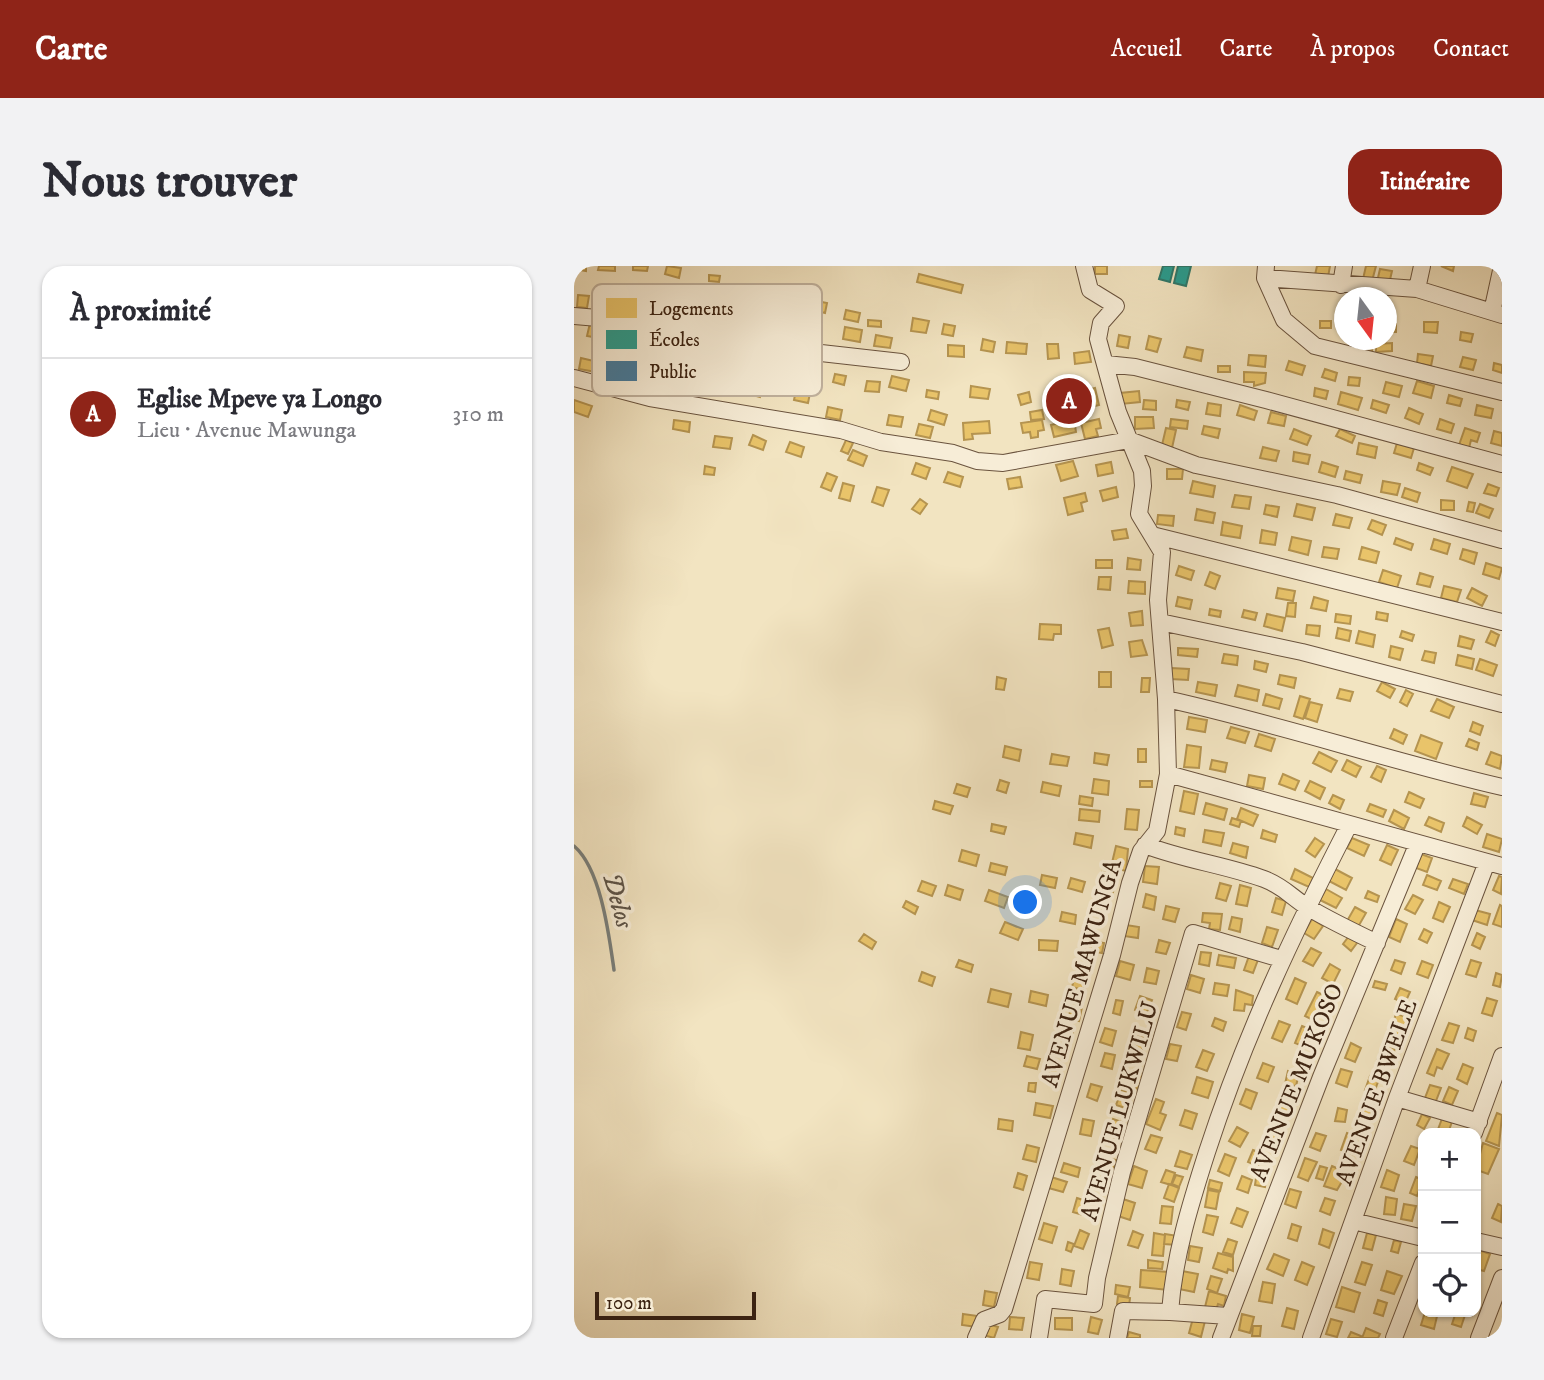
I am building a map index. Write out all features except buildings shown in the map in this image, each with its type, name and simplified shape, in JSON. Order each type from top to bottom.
[{"type":"street","name":"AVENUE MAWUNGA","points":[[976,1338],[984,1320],[1000,1314],[1004,1309],[1112,955],[1130,883],[1145,845],[1157,831],[1168,774],[1160,622],[1162,552],[1139,514],[1142,471],[1129,440],[1098,329],[1116,306],[1090,290],[1084,266]]},
{"type":"street","points":[[1341,285],[1344,266]]},
{"type":"street","points":[[1417,289],[1422,266]]},
{"type":"street","points":[[1265,272],[1341,285],[1417,289],[1497,313],[1502,266]]},
{"type":"street","points":[[1265,272],[1284,320],[1315,346],[1502,393]]},
{"type":"street","points":[[574,316],[592,318]]},
{"type":"street","points":[[822,353],[901,362]]},
{"type":"street","points":[[1106,364],[1135,367],[1266,400],[1502,464]]},
{"type":"street","points":[[574,378],[592,383]]},
{"type":"street","points":[[642,396],[841,430],[881,442],[953,453],[976,461],[1003,463],[1129,440],[1196,465],[1337,495],[1502,540]]},
{"type":"street","points":[[1152,535],[1502,622]]},
{"type":"street","points":[[1160,622],[1329,658],[1502,704]]},
{"type":"street","points":[[1166,699],[1324,737],[1450,775],[1502,787]]},
{"type":"street","points":[[1168,774],[1417,845],[1494,864]]},
{"type":"street","points":[[1170,1312],[1179,1246],[1223,1101],[1280,959],[1349,825]]},
{"type":"street","points":[[1145,845],[1179,858],[1225,867],[1266,880],[1292,892],[1307,907],[1377,943]]},
{"type":"street","name":"AVENUE MUKOSO","points":[[1221,1338],[1227,1316],[1321,1077],[1417,845]]},
{"type":"street","name":"AVENUE BWELE","points":[[1311,1338],[1397,1098],[1494,864]]},
{"type":"street","name":"AVENUE LUKWILU","points":[[1094,1304],[1097,1278],[1122,1172],[1193,933],[1280,959]]},
{"type":"street","points":[[1397,1098],[1476,1128],[1502,1056]]},
{"type":"street","points":[[1353,1221],[1418,1237]]},
{"type":"street","points":[[1481,1242],[1502,1247]]},
{"type":"street","points":[[1394,1338],[1418,1276]]},
{"type":"street","points":[[1479,1338],[1502,1278]]},
{"type":"street","points":[[1039,1338],[1045,1299],[1094,1304],[1123,1311],[1227,1316]]},
{"type":"street","points":[[1118,1338],[1123,1311]]},
{"type":"waterway","name":"Delos","points":[[574,846],[583,856],[597,886],[614,970]]},
{"type":"place","name":"Eglise Mpeve ya Longo","points":[[1069,401]]}]
